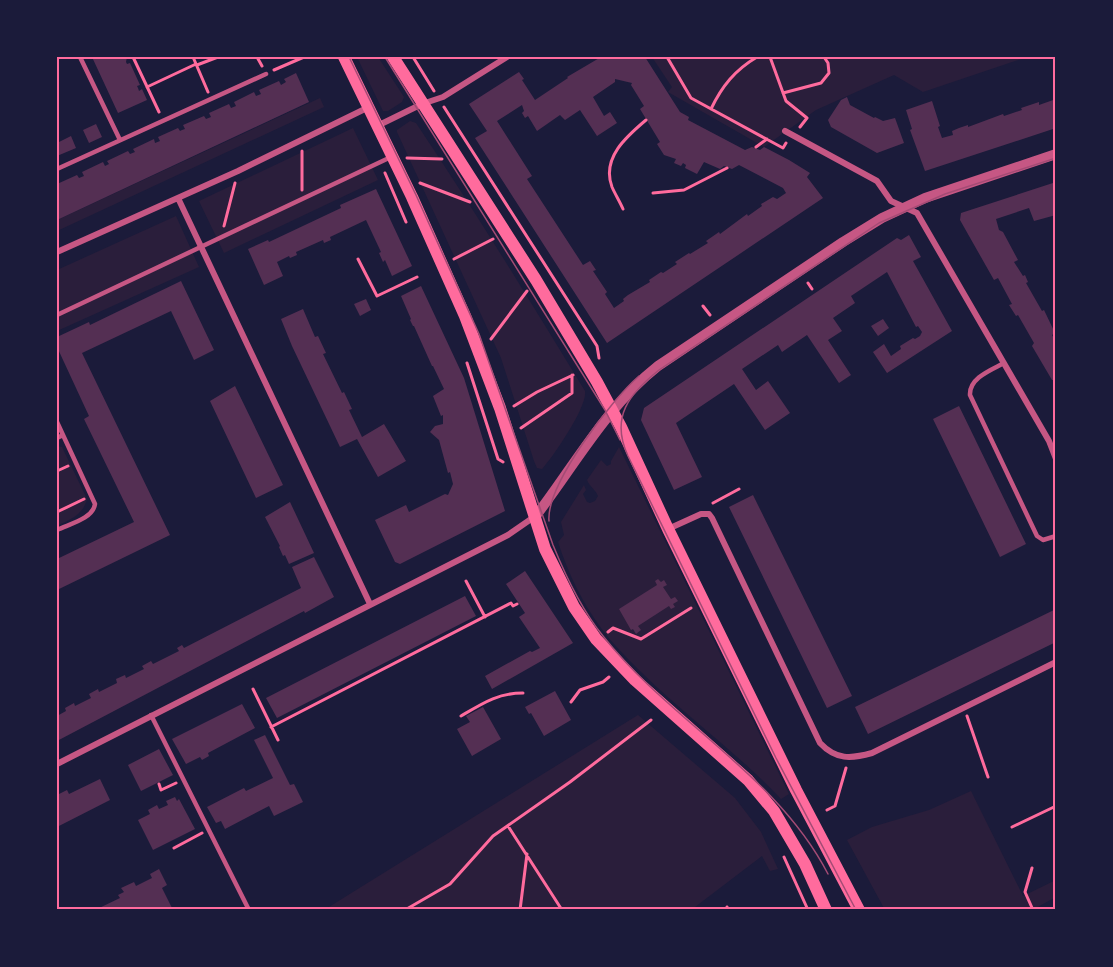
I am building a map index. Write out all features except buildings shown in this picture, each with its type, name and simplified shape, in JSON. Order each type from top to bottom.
[{"type":"main road","points":[[344,57],[369,107],[387,159],[443,265],[465,316],[500,408],[545,549],[583,621],[596,639],[635,680],[748,780],[774,811],[805,864],[826,910]]},
{"type":"main road","points":[[393,57],[536,280],[612,409],[796,790],[859,910]]},
{"type":"street","points":[[377,126],[439,98],[507,57]]},
{"type":"street","points":[[57,252],[238,171],[369,107]]},
{"type":"street","points":[[785,131],[877,181],[891,201],[917,213],[1049,441],[1056,459]]},
{"type":"street","points":[[57,764],[508,535],[535,517],[612,409],[642,378],[658,366],[843,242],[904,208],[945,191],[1056,154]]},
{"type":"street","points":[[178,198],[370,604]]},
{"type":"street","points":[[668,529],[701,514],[709,514],[712,518],[820,743],[828,752],[847,758],[872,753],[1056,662]]},
{"type":"lane","points":[[80,57],[120,140]]},
{"type":"lane","points":[[57,169],[266,74]]},
{"type":"lane","points":[[57,315],[387,159]]},
{"type":"lane","points":[[1004,363],[974,382],[970,395],[1037,536],[1046,540],[1056,536]]},
{"type":"lane","points":[[57,422],[94,504],[94,509],[90,514],[57,530]]},
{"type":"lane","points":[[57,438],[63,435]]},
{"type":"lane","points":[[151,716],[248,908],[244,910]]},
{"type":"path","points":[[133,57],[163,121]]},
{"type":"path","points":[[193,57],[211,99]]},
{"type":"path","points":[[147,87],[196,64],[218,57]]},
{"type":"path","points":[[266,74],[304,57]]},
{"type":"path","points":[[413,57],[597,346],[603,366]]},
{"type":"path","points":[[667,57],[691,98],[783,148],[807,118],[786,101],[770,57]]},
{"type":"path","points":[[711,109],[720,90],[732,76],[757,57]]},
{"type":"path","points":[[783,93],[821,83],[829,73],[828,63],[824,57]]},
{"type":"path","points":[[623,208],[611,185],[611,162],[623,139],[646,120]]},
{"type":"path","points":[[302,201],[303,139]]},
{"type":"path","points":[[756,147],[767,139]]},
{"type":"path","points":[[407,158],[442,159],[454,151]]},
{"type":"path","points":[[387,159],[386,178],[410,230]]},
{"type":"path","points":[[653,193],[684,190],[727,168]]},
{"type":"path","points":[[228,236],[224,226],[238,171]]},
{"type":"path","points":[[418,182],[490,210]]},
{"type":"path","points":[[443,265],[505,232]]},
{"type":"path","points":[[358,260],[376,296],[417,277]]},
{"type":"path","points":[[491,339],[536,280]]},
{"type":"path","points":[[808,283],[812,289]]},
{"type":"path","points":[[703,306],[710,315]]},
{"type":"path","points":[[464,354],[498,459],[504,462],[506,470]]},
{"type":"path","points":[[514,406],[578,372]]},
{"type":"path","points":[[521,428],[572,393],[572,375]]},
{"type":"path","points":[[711,504],[739,489]]},
{"type":"path","points":[[57,512],[91,495]]},
{"type":"path","points":[[466,581],[485,617]]},
{"type":"path","points":[[596,639],[613,628],[641,639],[703,601]]},
{"type":"path","points":[[271,727],[511,603],[513,606],[517,604]]},
{"type":"path","points":[[571,702],[580,690],[603,682],[609,677]]},
{"type":"path","points":[[253,689],[278,740]]},
{"type":"path","points":[[462,716],[488,700],[508,693],[523,693]]},
{"type":"path","points":[[964,708],[988,777]]},
{"type":"path","points":[[405,910],[450,884],[493,836],[570,782],[651,720]]},
{"type":"path","points":[[827,810],[835,806],[846,774],[847,758]]},
{"type":"path","points":[[159,784],[161,790],[183,779]]},
{"type":"path","points":[[1012,827],[1056,806]]},
{"type":"path","points":[[508,826],[562,910]]},
{"type":"path","points":[[174,848],[180,842],[209,830]]},
{"type":"path","points":[[520,910],[527,854]]},
{"type":"path","points":[[1032,868],[1024,892],[1033,910]]},
{"type":"shaded area","points":[[357,57],[378,57],[404,97],[402,102],[388,111],[383,111]]},
{"type":"shaded area","points":[[652,57],[1027,57],[923,92],[894,75],[816,110],[764,147],[668,92],[672,87]]},
{"type":"shaded area","points":[[320,98],[324,107],[57,231],[57,220]]},
{"type":"shaded area","points":[[410,121],[416,123],[460,189],[585,391],[576,419],[542,469],[537,468],[534,461],[501,358],[397,132]]},
{"type":"shaded area","points":[[353,128],[378,180],[224,253],[199,201]]},
{"type":"shaded area","points":[[176,216],[199,267],[57,331],[57,270]]},
{"type":"shaded area","points":[[57,446],[62,447],[87,499],[79,513],[57,526]]},
{"type":"shaded area","points":[[619,447],[789,794],[781,799],[747,765],[656,686],[619,649],[594,618],[571,576],[558,542],[564,535],[561,522],[584,485],[586,490],[583,494],[587,502],[595,501],[598,496],[587,480],[601,460],[607,466],[611,464]]},
{"type":"shaded area","points":[[638,715],[735,798],[761,832],[778,869],[770,871],[762,856],[695,907],[696,910],[324,910]]},
{"type":"shaded area","points":[[971,791],[1023,896],[1056,880],[1056,897],[1032,910],[885,910],[847,840],[872,827],[929,810]]},
{"type":"tram line","points":[[349,57],[416,195],[479,334],[553,545],[581,604],[595,626],[630,667],[781,807],[806,839],[828,874]]},
{"type":"tram line","points":[[385,57],[605,410],[620,440]]},
{"type":"tram line","points":[[856,910],[776,758],[628,456],[623,442],[622,418],[631,397],[659,370],[879,223],[945,194],[1056,158]]},
{"type":"tram line","points":[[549,521],[551,505],[558,487],[582,444],[597,423],[639,376]]}]
